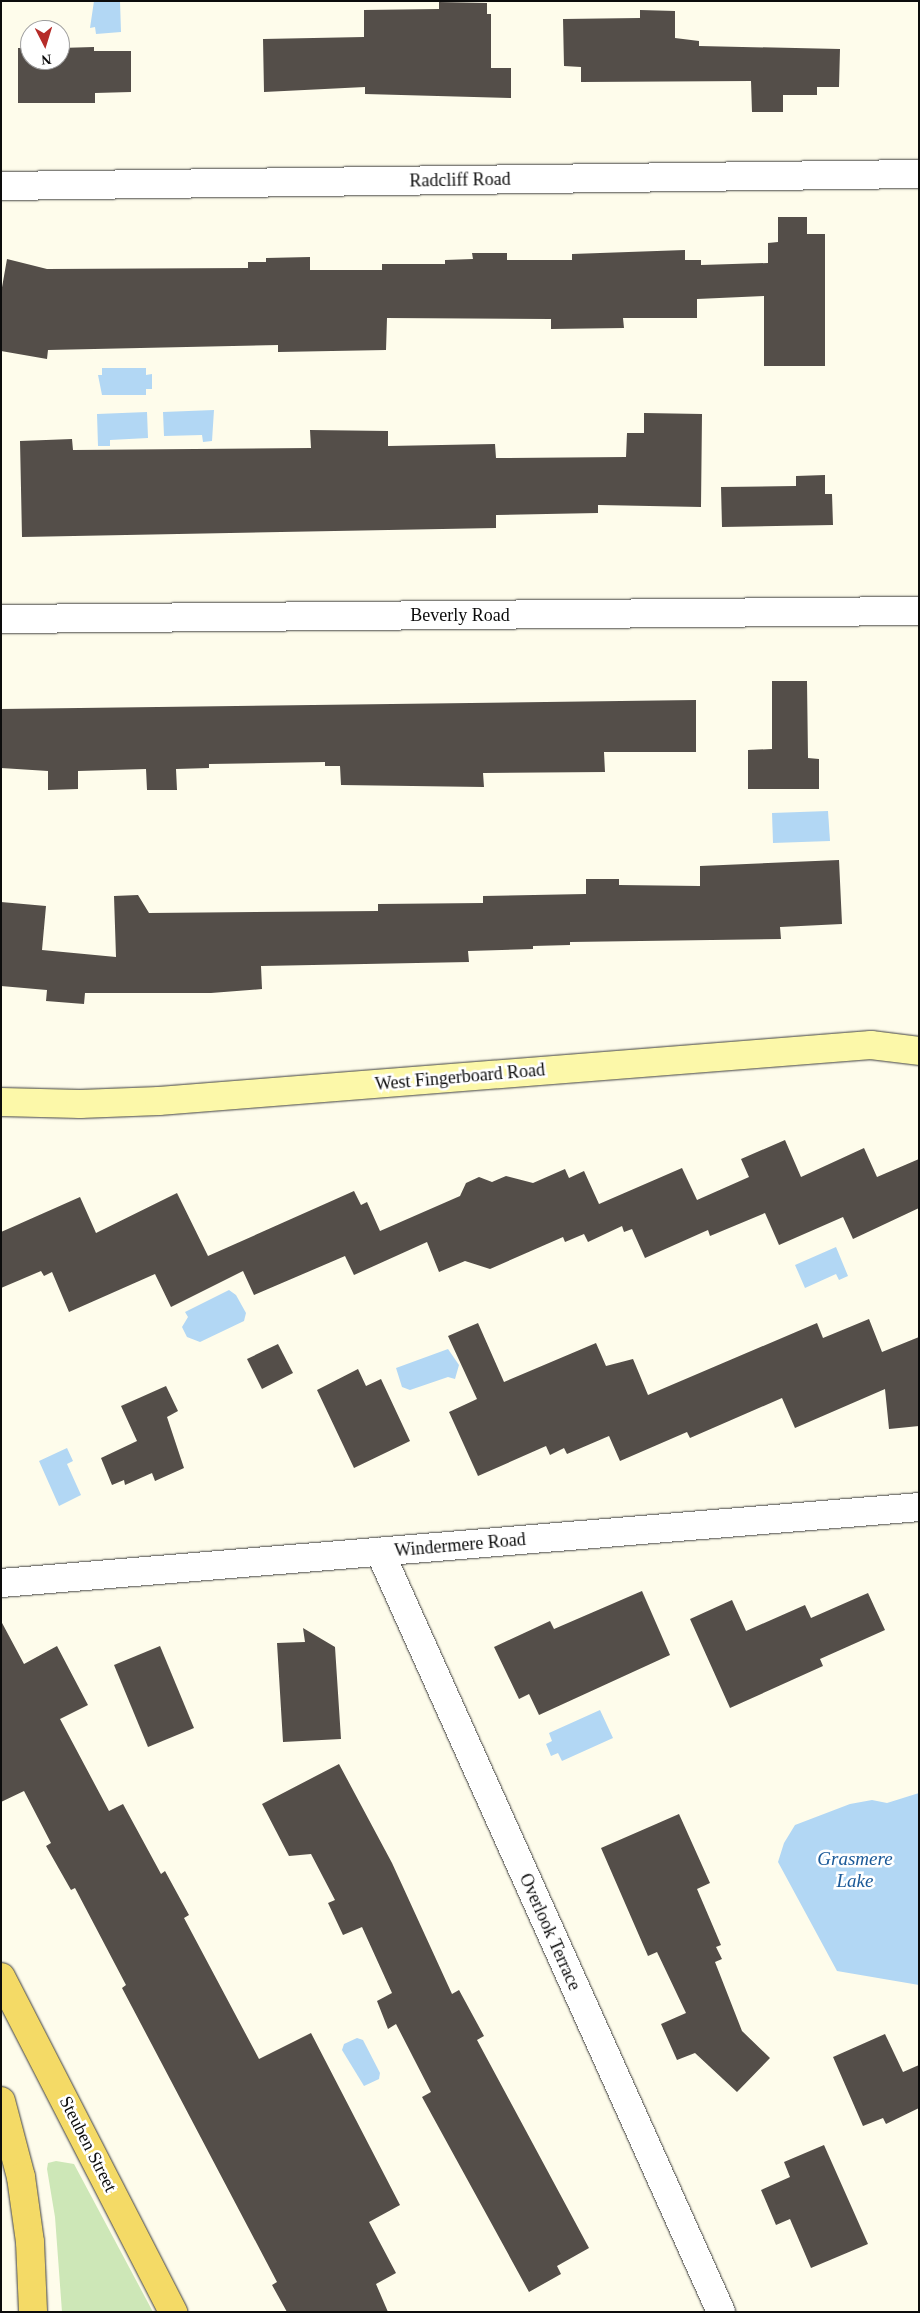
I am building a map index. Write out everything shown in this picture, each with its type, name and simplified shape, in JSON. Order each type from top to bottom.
[{"type":"main road","name":"Steuben Street","points":[[1,1977],[173,2312]]},
{"type":"main road","points":[[1,2101],[21,2177],[30,2242],[33,2312]]},
{"type":"street","name":"Radcliff Road","points":[[1,186],[919,174]]},
{"type":"street","name":"Beverly Road","points":[[1,618],[919,611]]},
{"type":"street","name":"West Fingerboard Road","points":[[1,1102],[80,1104],[159,1101],[871,1045],[919,1051]]},
{"type":"street","name":"Windermere Road","points":[[1,1583],[919,1507]]},
{"type":"street","name":"Overlook Terrace","points":[[380,1552],[721,2312]]},
{"type":"green space","points":[[56,2161],[74,2164],[153,2312],[62,2312],[55,2217],[47,2169],[48,2163]]},
{"type":"water","points":[[94,1],[120,1],[121,32],[96,34],[95,27],[90,28]]},
{"type":"water","points":[[102,368],[146,368],[146,375],[152,374],[152,389],[146,389],[146,395],[102,395],[98,375],[102,375]]},
{"type":"water","points":[[214,410],[212,441],[203,442],[202,435],[164,436],[163,412]]},
{"type":"water","points":[[147,412],[148,438],[110,440],[110,446],[98,446],[97,414]]},
{"type":"water","points":[[828,811],[830,841],[773,843],[772,813]]},
{"type":"water","points":[[836,1247],[848,1276],[839,1280],[836,1274],[805,1288],[795,1265]]},
{"type":"water","points":[[229,1290],[236,1295],[246,1313],[244,1321],[200,1342],[187,1337],[182,1327],[188,1317],[185,1312]]},
{"type":"water","points":[[448,1349],[459,1365],[455,1379],[448,1377],[410,1390],[402,1387],[396,1368]]},
{"type":"water","points":[[67,1448],[73,1461],[67,1464],[81,1495],[59,1506],[39,1461]]},
{"type":"water","points":[[600,1710],[613,1738],[562,1761],[558,1753],[551,1756],[546,1744],[552,1741],[549,1733]]},
{"type":"water","name":"Grasmere Lake","points":[[919,1793],[919,1985],[837,1971],[778,1862],[784,1843],[795,1825],[850,1804],[872,1800],[887,1803]]},
{"type":"water","points":[[357,2038],[363,2040],[380,2073],[379,2079],[364,2086],[342,2050],[344,2044]]},
{"type":"building","points":[[439,2],[487,3],[487,14],[491,14],[491,68],[511,68],[511,98],[365,94],[365,87],[264,92],[263,39],[364,37],[364,10],[439,9]]},
{"type":"building","points":[[640,10],[675,11],[675,38],[699,41],[699,46],[840,49],[839,87],[817,87],[817,95],[783,95],[783,112],[752,112],[751,81],[581,82],[581,67],[564,66],[563,19],[640,18]]},
{"type":"building","points":[[94,47],[94,51],[131,51],[131,92],[95,93],[95,103],[18,103],[18,48],[20,48],[20,70],[70,70],[70,48]]},
{"type":"building","points":[[778,217],[807,217],[807,234],[825,234],[825,366],[764,366],[764,296],[697,299],[697,318],[623,318],[624,328],[551,329],[551,319],[387,318],[386,350],[278,352],[278,345],[48,350],[47,359],[1,351],[1,293],[7,259],[47,269],[248,268],[248,262],[266,262],[266,258],[310,257],[310,270],[382,270],[382,264],[445,264],[445,260],[473,259],[472,253],[507,253],[507,260],[572,260],[572,254],[685,250],[685,260],[701,260],[701,265],[768,263],[768,243],[778,242]]},
{"type":"building","points":[[644,413],[702,414],[701,507],[598,505],[598,513],[496,515],[496,528],[22,537],[20,441],[72,439],[73,450],[311,448],[310,430],[388,431],[388,446],[495,444],[496,458],[626,457],[627,433],[644,433]]},
{"type":"building","points":[[825,475],[825,494],[832,494],[833,525],[722,527],[721,487],[796,486],[796,476]]},
{"type":"building","points":[[772,681],[807,681],[808,758],[819,759],[819,789],[748,789],[748,750],[772,749]]},
{"type":"building","points":[[696,700],[696,752],[604,752],[605,772],[483,773],[484,787],[341,785],[340,766],[325,766],[325,762],[209,764],[209,768],[176,769],[177,790],[147,790],[146,769],[78,771],[78,789],[48,790],[48,771],[1,768],[1,709]]},
{"type":"building","points":[[839,860],[842,924],[780,927],[781,939],[570,942],[570,945],[533,946],[533,949],[468,951],[469,962],[261,966],[262,989],[211,993],[85,993],[84,1004],[46,1001],[47,990],[1,986],[1,902],[46,906],[42,950],[116,957],[114,896],[138,895],[149,913],[378,911],[378,904],[483,903],[483,896],[586,894],[586,879],[619,879],[619,885],[700,886],[700,866]]},
{"type":"building","points":[[785,1140],[801,1177],[864,1148],[877,1177],[919,1159],[919,1208],[853,1239],[843,1217],[779,1245],[765,1213],[710,1236],[708,1230],[645,1258],[632,1229],[624,1232],[622,1226],[588,1242],[584,1234],[565,1242],[563,1237],[490,1269],[465,1261],[439,1272],[427,1242],[354,1275],[345,1256],[254,1295],[243,1271],[171,1307],[155,1274],[69,1312],[52,1272],[44,1276],[41,1271],[1,1288],[1,1232],[80,1197],[96,1233],[177,1193],[208,1256],[354,1191],[361,1205],[367,1202],[380,1231],[460,1196],[466,1183],[479,1177],[492,1182],[506,1176],[533,1183],[565,1169],[569,1178],[584,1171],[599,1204],[682,1168],[697,1200],[749,1177],[741,1159]]},
{"type":"building","points":[[869,1319],[882,1352],[919,1337],[919,1426],[889,1429],[885,1389],[795,1428],[782,1398],[690,1438],[687,1432],[620,1461],[609,1436],[567,1454],[564,1448],[550,1455],[546,1446],[478,1476],[449,1412],[477,1399],[448,1336],[478,1323],[504,1382],[596,1343],[606,1366],[633,1359],[648,1395],[817,1323],[823,1338]]},
{"type":"building","points":[[278,1344],[293,1373],[262,1389],[247,1359]]},
{"type":"building","points":[[358,1369],[366,1386],[381,1379],[410,1441],[354,1468],[317,1390]]},
{"type":"building","points":[[166,1386],[178,1411],[167,1417],[184,1468],[155,1481],[152,1473],[125,1485],[124,1480],[112,1485],[101,1458],[137,1441],[121,1406]]},
{"type":"building","points":[[642,1591],[670,1655],[539,1715],[529,1694],[519,1699],[494,1647],[550,1621],[554,1629]]},
{"type":"building","points":[[868,1593],[885,1630],[820,1659],[823,1666],[730,1708],[690,1619],[732,1600],[746,1631],[805,1605],[811,1618]]},
{"type":"building","points":[[1,1621],[24,1664],[57,1646],[88,1705],[60,1719],[109,1811],[123,1804],[161,1874],[165,1871],[189,1915],[184,1918],[259,2059],[311,2033],[400,2205],[369,2222],[396,2273],[376,2284],[388,2312],[287,2312],[272,2285],[277,2282],[122,1988],[126,1985],[75,1888],[71,1890],[46,1846],[51,1843],[24,1791],[1,1802]]},
{"type":"building","points":[[303,1628],[335,1647],[341,1739],[283,1742],[277,1643],[305,1642]]},
{"type":"building","points":[[160,1646],[194,1728],[148,1747],[114,1665]]},
{"type":"building","points":[[339,1764],[392,1863],[452,1994],[459,1990],[484,2036],[477,2040],[589,2248],[557,2266],[561,2274],[529,2292],[422,2097],[431,2092],[396,2024],[388,2029],[377,2001],[392,1993],[362,1927],[343,1935],[328,1903],[335,1900],[311,1854],[289,1856],[262,1804]]},
{"type":"building","points":[[679,1814],[710,1883],[697,1889],[721,1945],[716,1947],[722,1959],[715,1962],[742,2031],[770,2058],[737,2092],[695,2053],[677,2060],[661,2024],[686,2013],[657,1952],[648,1956],[601,1848]]},
{"type":"building","points":[[885,2034],[903,2072],[919,2065],[919,2108],[886,2124],[883,2118],[863,2126],[833,2057]]},
{"type":"building","points":[[824,2145],[868,2244],[811,2268],[790,2219],[776,2225],[761,2190],[790,2177],[784,2162]]}]
